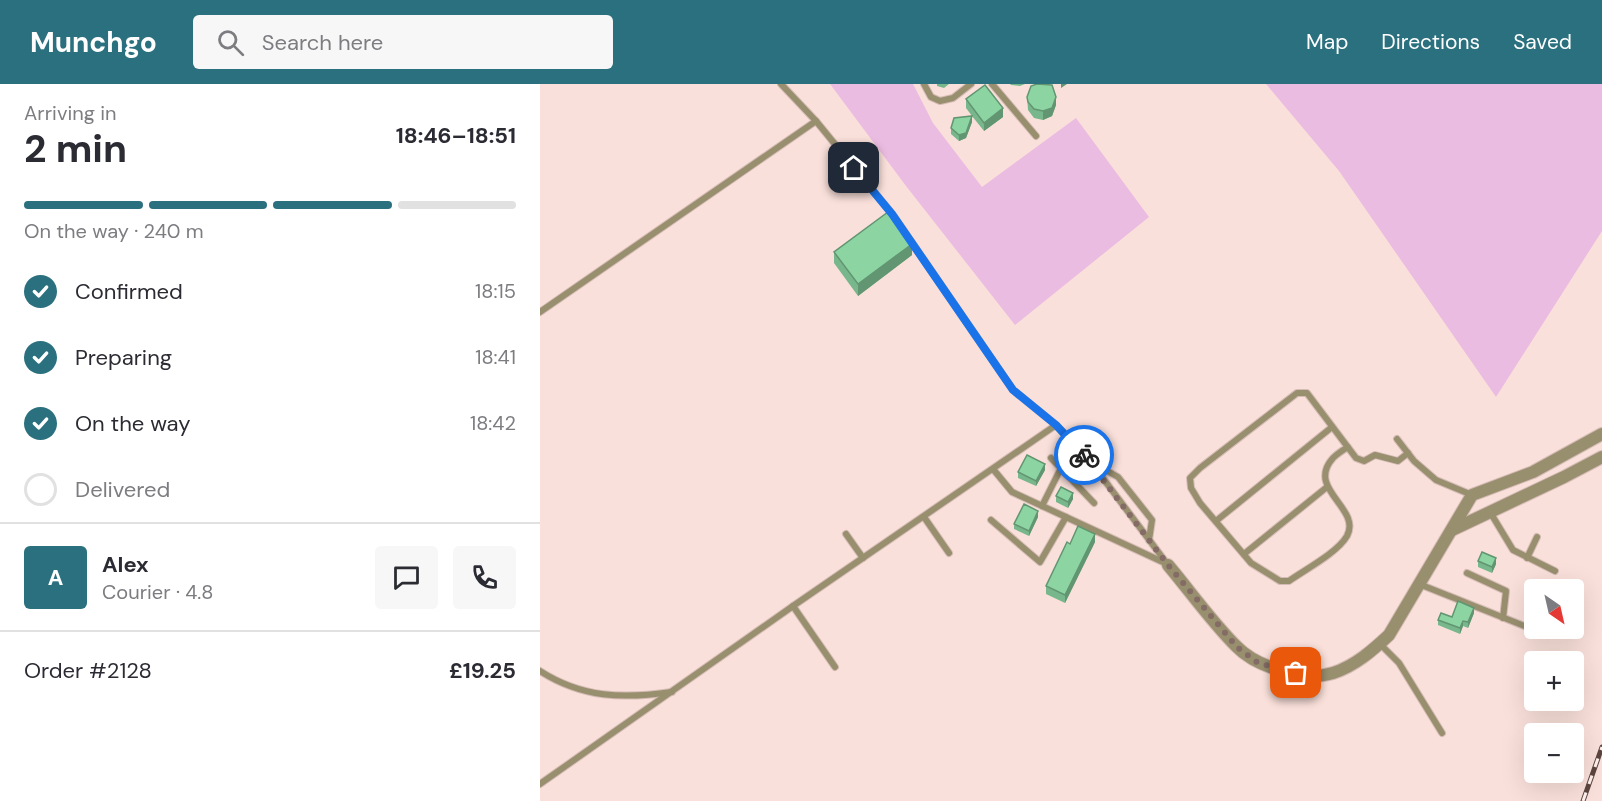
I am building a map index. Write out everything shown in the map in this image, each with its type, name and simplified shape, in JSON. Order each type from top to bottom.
[{"type":"street","points":[[1168,565],[1237,647],[1258,663],[1283,671],[1309,675],[1332,674],[1363,657],[1389,634],[1472,495],[1533,472],[1602,434]]},
{"type":"street","points":[[1451,530],[1602,457]]},
{"type":"lane","points":[[781,84],[816,120],[892,214],[1013,390],[1056,425],[1090,461],[1168,565]]},
{"type":"lane","points":[[924,84],[931,97],[940,101],[953,98],[971,84]]},
{"type":"lane","points":[[992,84],[1036,136]]},
{"type":"lane","points":[[540,312],[816,120]]},
{"type":"lane","points":[[1348,447],[1333,458],[1326,470],[1327,487],[1346,512],[1351,524],[1348,533],[1340,545],[1289,581],[1268,575],[1251,563],[1200,503],[1191,488],[1190,478],[1200,468],[1297,393],[1306,393],[1348,447],[1356,458],[1364,461],[1375,455],[1398,460],[1408,453]]},
{"type":"lane","points":[[540,784],[1056,425]]},
{"type":"lane","points":[[1215,521],[1332,427]]},
{"type":"lane","points":[[1397,439],[1436,480],[1472,495]]},
{"type":"lane","points":[[1051,458],[1094,503]]},
{"type":"lane","points":[[1090,461],[1118,477],[1152,520],[1149,540]]},
{"type":"lane","points":[[1042,506],[1061,468]]},
{"type":"lane","points":[[993,470],[1012,492],[1168,565]]},
{"type":"lane","points":[[1244,554],[1327,487]]},
{"type":"lane","points":[[1490,512],[1510,548],[1555,572]]},
{"type":"lane","points":[[924,517],[949,553]]},
{"type":"lane","points":[[991,520],[1040,562],[1066,517]]},
{"type":"lane","points":[[846,534],[863,558]]},
{"type":"lane","points":[[1527,558],[1537,537]]},
{"type":"lane","points":[[1467,573],[1506,591],[1503,618]]},
{"type":"lane","points":[[1419,584],[1524,626]]},
{"type":"lane","points":[[793,606],[836,667]]},
{"type":"lane","points":[[1380,644],[1396,660],[1442,733]]},
{"type":"lane","points":[[540,671],[566,686],[606,696],[642,697],[673,692]]},
{"type":"shaded area","points":[[830,84],[913,84],[933,123],[982,187],[1076,118],[1149,217],[1015,325],[906,186]]},
{"type":"shaded area","points":[[1266,84],[1602,84],[1602,231],[1496,397],[1339,171]]},
{"type":"building","points":[[985,85],[1003,108],[984,123],[966,99]]},
{"type":"building","points":[[1052,85],[1056,97],[1052,108],[1043,111],[1034,109],[1028,102],[1027,97],[1031,86]]},
{"type":"building","points":[[972,116],[966,133],[959,135],[951,128],[954,118]]},
{"type":"building","points":[[888,212],[912,244],[858,284],[834,252]]},
{"type":"building","points":[[1027,455],[1045,464],[1036,481],[1018,472]]},
{"type":"building","points":[[1061,487],[1073,493],[1068,502],[1056,496]]},
{"type":"building","points":[[1024,504],[1038,511],[1029,531],[1014,524]]},
{"type":"building","points":[[1078,526],[1095,534],[1065,595],[1046,586],[1067,542],[1070,544]]},
{"type":"building","points":[[1482,552],[1496,558],[1492,567],[1478,561]]},
{"type":"building","points":[[1458,601],[1474,608],[1468,622],[1463,621],[1460,628],[1438,620],[1441,613],[1452,617]]},
{"type":"railway","points":[[1583,801],[1602,747]]},
{"type":"way so far","points":[[1084,455],[1168,565],[1237,647],[1258,663],[1296,673]]},
{"type":"route","points":[[854,168],[892,214],[1013,390],[1056,425],[1084,455]]}]
